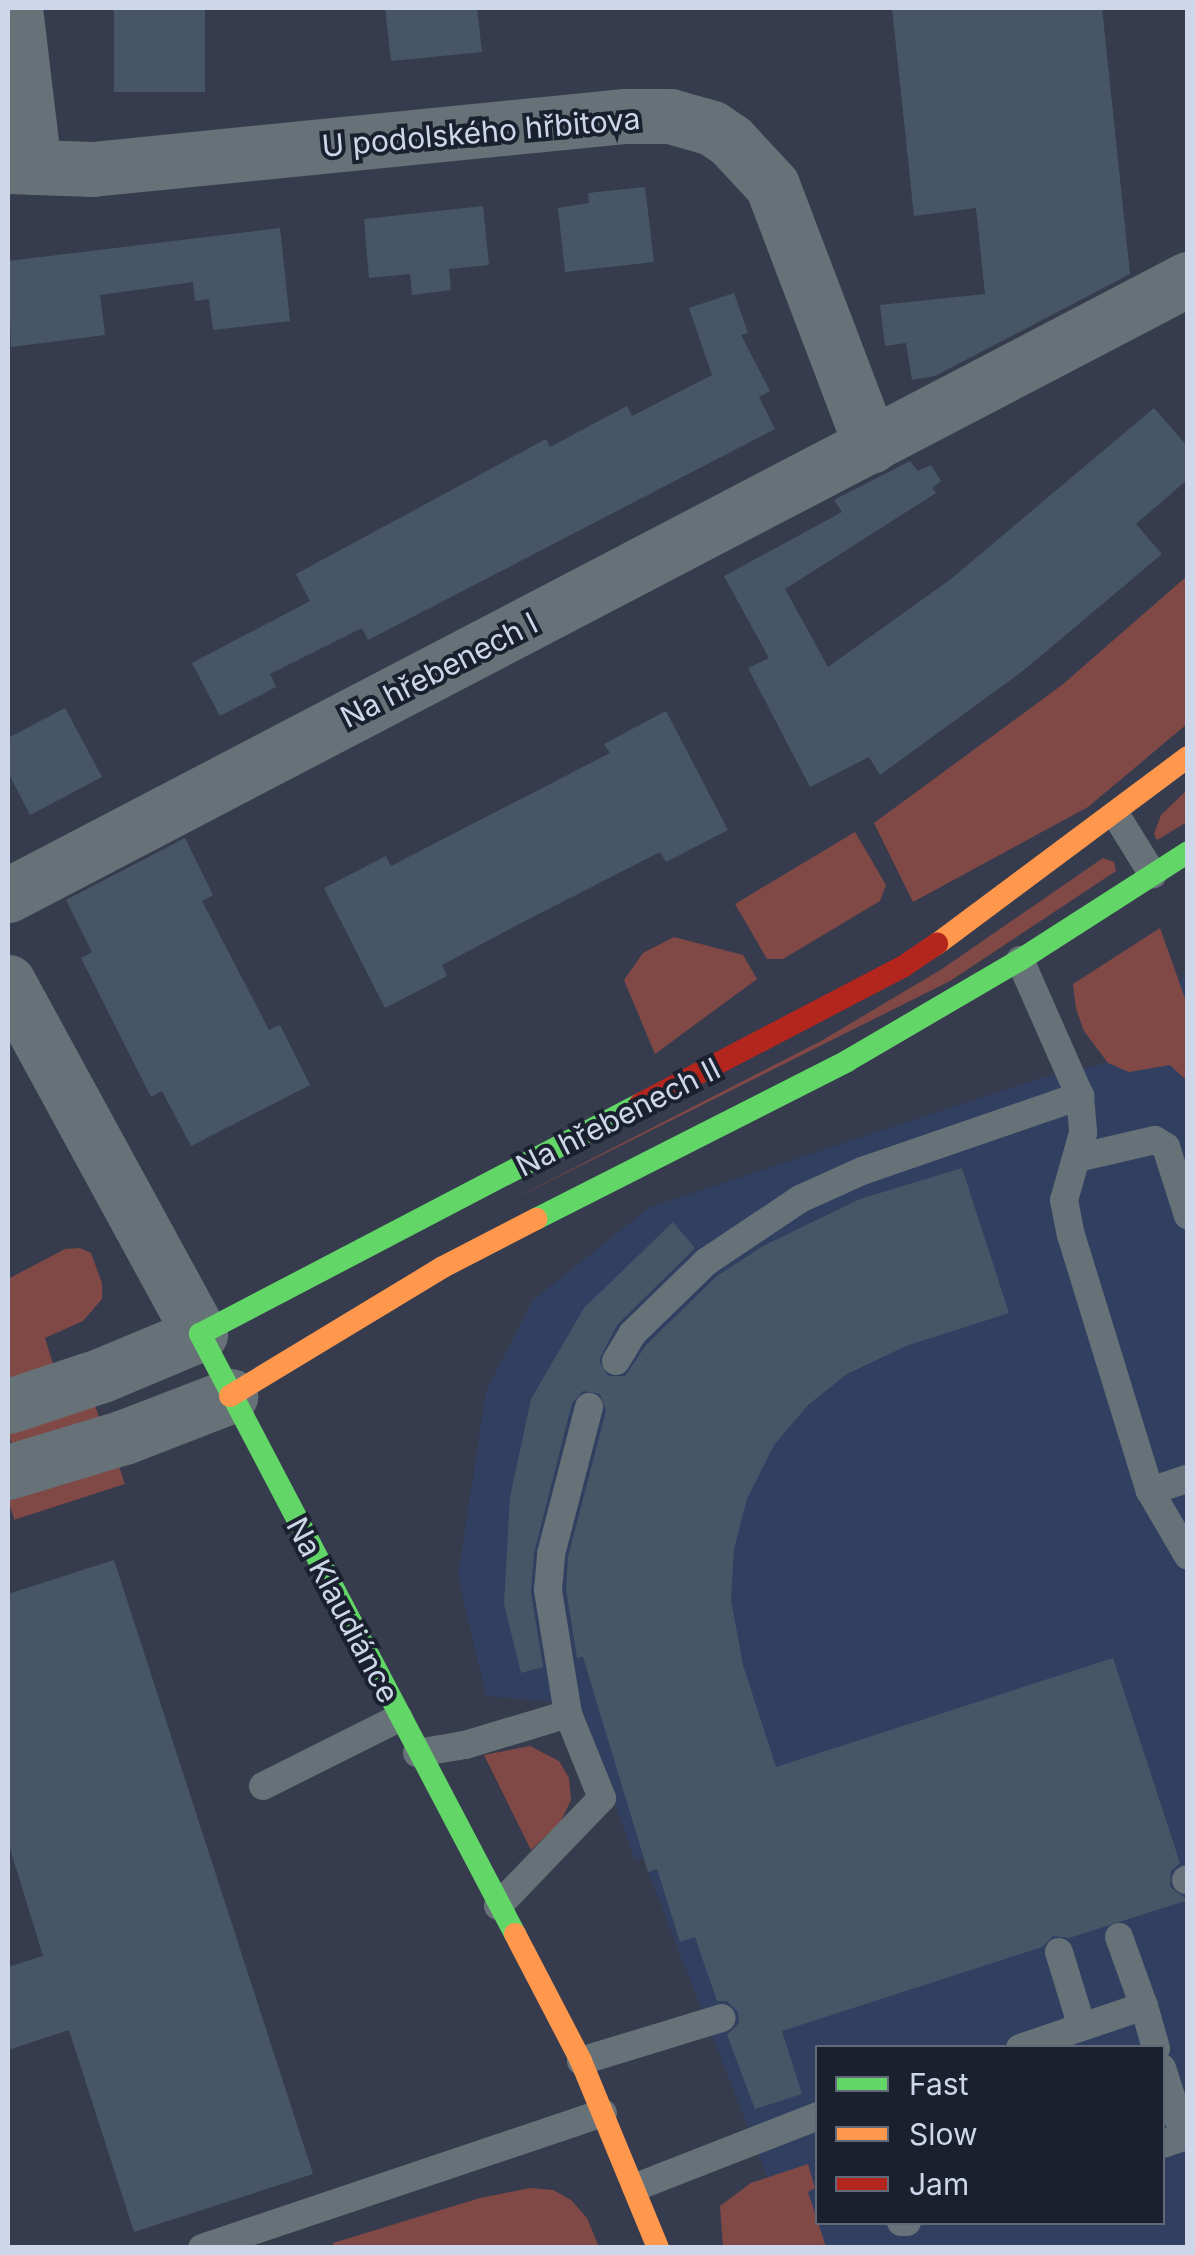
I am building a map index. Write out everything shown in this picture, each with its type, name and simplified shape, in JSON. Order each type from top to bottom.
[{"type":"street","points":[[15,8],[21,167]]},
{"type":"street","name":"U podolského hřbitova","points":[[21,167],[92,170],[625,116],[670,116],[712,128],[731,140],[772,185],[871,446]]},
{"type":"street","points":[[871,446],[1188,278]]},
{"type":"street","name":"Na hřebenech Ⅰ","points":[[8,894],[871,446]]},
{"type":"street","name":"Na hřebenech Ⅱ","points":[[8,1406],[102,1375],[200,1334],[904,966],[986,912],[1188,758]]},
{"type":"street","name":"Na hřebenech Ⅱ","points":[[8,1472],[124,1438],[230,1396],[443,1266],[847,1060],[1020,960],[1188,852]]},
{"type":"street","name":"Na Klaudiánce","points":[[8,982],[200,1334],[581,2061],[636,2186],[658,2248]]},
{"type":"lane","points":[[1116,815],[1153,875]]},
{"type":"lane","points":[[1020,960],[1080,1096],[1083,1133],[1066,1189],[1065,1211],[1150,1491],[1188,1556]]},
{"type":"lane","points":[[616,1361],[632,1334],[706,1262],[800,1199],[862,1172],[1080,1096]]},
{"type":"lane","points":[[1077,1158],[1154,1140],[1166,1147],[1188,1216]]},
{"type":"lane","points":[[498,1906],[602,1798],[568,1714],[548,1590],[551,1554],[590,1407]]},
{"type":"lane","points":[[1150,1491],[1188,1479]]},
{"type":"lane","points":[[417,1753],[465,1745],[568,1714]]},
{"type":"lane","points":[[263,1786],[399,1718]]},
{"type":"lane","points":[[1119,1937],[1155,2045]]},
{"type":"lane","points":[[1059,1952],[1082,2026]]},
{"type":"lane","points":[[1028,2045],[1144,2006]]},
{"type":"lane","points":[[581,2061],[722,2018]]},
{"type":"lane","points":[[1165,2082],[1178,2144]]},
{"type":"lane","points":[[202,2248],[604,2113]]},
{"type":"lane","points":[[636,2186],[815,2118]]},
{"type":"shaded area","points":[[1187,576],[1187,724],[1088,807],[913,902],[874,823],[1062,685]]},
{"type":"shaded area","points":[[1187,790],[1187,822],[1157,840],[1154,834],[1161,815]]},
{"type":"shaded area","points":[[855,832],[886,885],[880,901],[783,959],[767,959],[735,904]]},
{"type":"shaded area","points":[[1103,858],[1114,862],[1116,871],[950,981],[506,1203],[821,1041],[942,969]]},
{"type":"shaded area","points":[[1160,928],[1187,1004],[1187,1081],[1170,1065],[1129,1072],[1108,1063],[1084,1031],[1076,1009],[1073,984]]},
{"type":"shaded area","points":[[674,937],[743,955],[757,979],[655,1054],[624,980],[643,953]]},
{"type":"shaded area","points":[[1187,969],[1187,1045],[1173,993]]},
{"type":"shaded area","points":[[1187,1045],[1187,2247],[795,2247],[648,1872],[672,1864],[668,1850],[635,1860],[580,1704],[486,1696],[458,1576],[486,1392],[533,1300],[650,1207],[1038,1079]]},
{"type":"shaded area","points":[[80,1248],[91,1253],[102,1283],[102,1299],[83,1321],[45,1338],[53,1364],[8,1379],[8,1279],[65,1249]]},
{"type":"shaded area","points":[[95,1405],[99,1417],[12,1445],[8,1433]]},
{"type":"shaded area","points":[[118,1463],[125,1484],[14,1520],[8,1499]]},
{"type":"shaded area","points":[[530,1746],[559,1761],[569,1778],[571,1800],[560,1823],[531,1850],[484,1755]]},
{"type":"shaded area","points":[[808,2164],[815,2188],[808,2192],[815,2225],[819,2225],[826,2247],[723,2247],[720,2206],[751,2183]]},
{"type":"shaded area","points":[[530,2188],[553,2190],[571,2200],[587,2218],[599,2247],[334,2248],[333,2243],[480,2198]]},
{"type":"building","points":[[114,8],[205,8],[205,92],[114,92]]},
{"type":"building","points":[[385,8],[477,8],[482,52],[391,61]]},
{"type":"building","points":[[892,8],[1102,8],[1130,274],[935,376],[912,380],[906,343],[885,346],[880,305],[985,294],[976,208],[914,216]]},
{"type":"building","points":[[645,187],[654,262],[565,272],[558,208],[589,203],[588,193]]},
{"type":"building","points":[[483,206],[489,265],[449,269],[451,290],[412,295],[410,274],[369,278],[364,219]]},
{"type":"building","points":[[280,228],[290,321],[213,330],[209,299],[195,301],[193,282],[100,295],[105,335],[11,347],[8,261]]},
{"type":"building","points":[[734,293],[748,333],[741,335],[770,391],[759,397],[775,429],[368,640],[362,628],[270,674],[276,687],[220,716],[192,663],[310,601],[296,574],[546,439],[550,447],[627,406],[632,416],[712,375],[689,308]]},
{"type":"building","points":[[1154,408],[1188,447],[1188,479],[1136,524],[1162,554],[1024,670],[880,775],[869,757],[810,787],[748,668],[769,658],[724,576],[842,512],[834,500],[910,461],[918,471],[931,465],[941,481],[932,488],[936,493],[785,589],[828,667],[951,579]]},
{"type":"building","points":[[65,708],[102,777],[30,815],[8,772],[8,738]]},
{"type":"building","points":[[666,711],[728,830],[666,862],[660,852],[523,922],[442,965],[447,976],[385,1008],[324,888],[386,856],[391,866],[610,753],[604,744]]},
{"type":"building","points":[[185,838],[213,895],[202,901],[269,1030],[280,1025],[310,1085],[191,1146],[162,1091],[151,1097],[81,958],[92,952],[66,900]]},
{"type":"building","points":[[962,1168],[1009,1313],[906,1346],[847,1374],[808,1405],[774,1445],[747,1499],[734,1549],[731,1600],[743,1665],[776,1767],[1113,1658],[1180,1863],[1171,1871],[1170,1887],[1188,1900],[1069,1938],[1053,1936],[1042,1947],[782,2031],[802,2094],[755,2109],[727,2035],[739,2023],[738,2012],[727,2001],[717,2001],[695,1937],[680,1942],[657,1869],[648,1872],[583,1657],[577,1658],[566,1589],[568,1557],[606,1411],[600,1394],[583,1391],[572,1403],[534,1553],[531,1592],[543,1667],[521,1673],[504,1604],[510,1497],[531,1399],[584,1308],[673,1222],[695,1248],[617,1325],[599,1360],[608,1376],[625,1376],[646,1345],[717,1276],[763,1246],[860,1199]]},
{"type":"building","points":[[114,1560],[313,2174],[134,2232],[69,2030],[8,2050],[8,1967],[43,1956],[8,1842],[8,1594]]},
{"type":"traffic: fast","points":[[536,1219],[847,1061],[1020,960],[1188,852]]},
{"type":"traffic: fast","points":[[515,1934],[200,1334],[640,1104]]},
{"type":"traffic: slow","points":[[937,944],[1188,757]]},
{"type":"traffic: slow","points":[[230,1396],[443,1267],[536,1219]]},
{"type":"traffic: slow","points":[[515,1934],[581,2061],[658,2248]]},
{"type":"traffic: jam","points":[[640,1104],[904,966],[937,944]]}]
